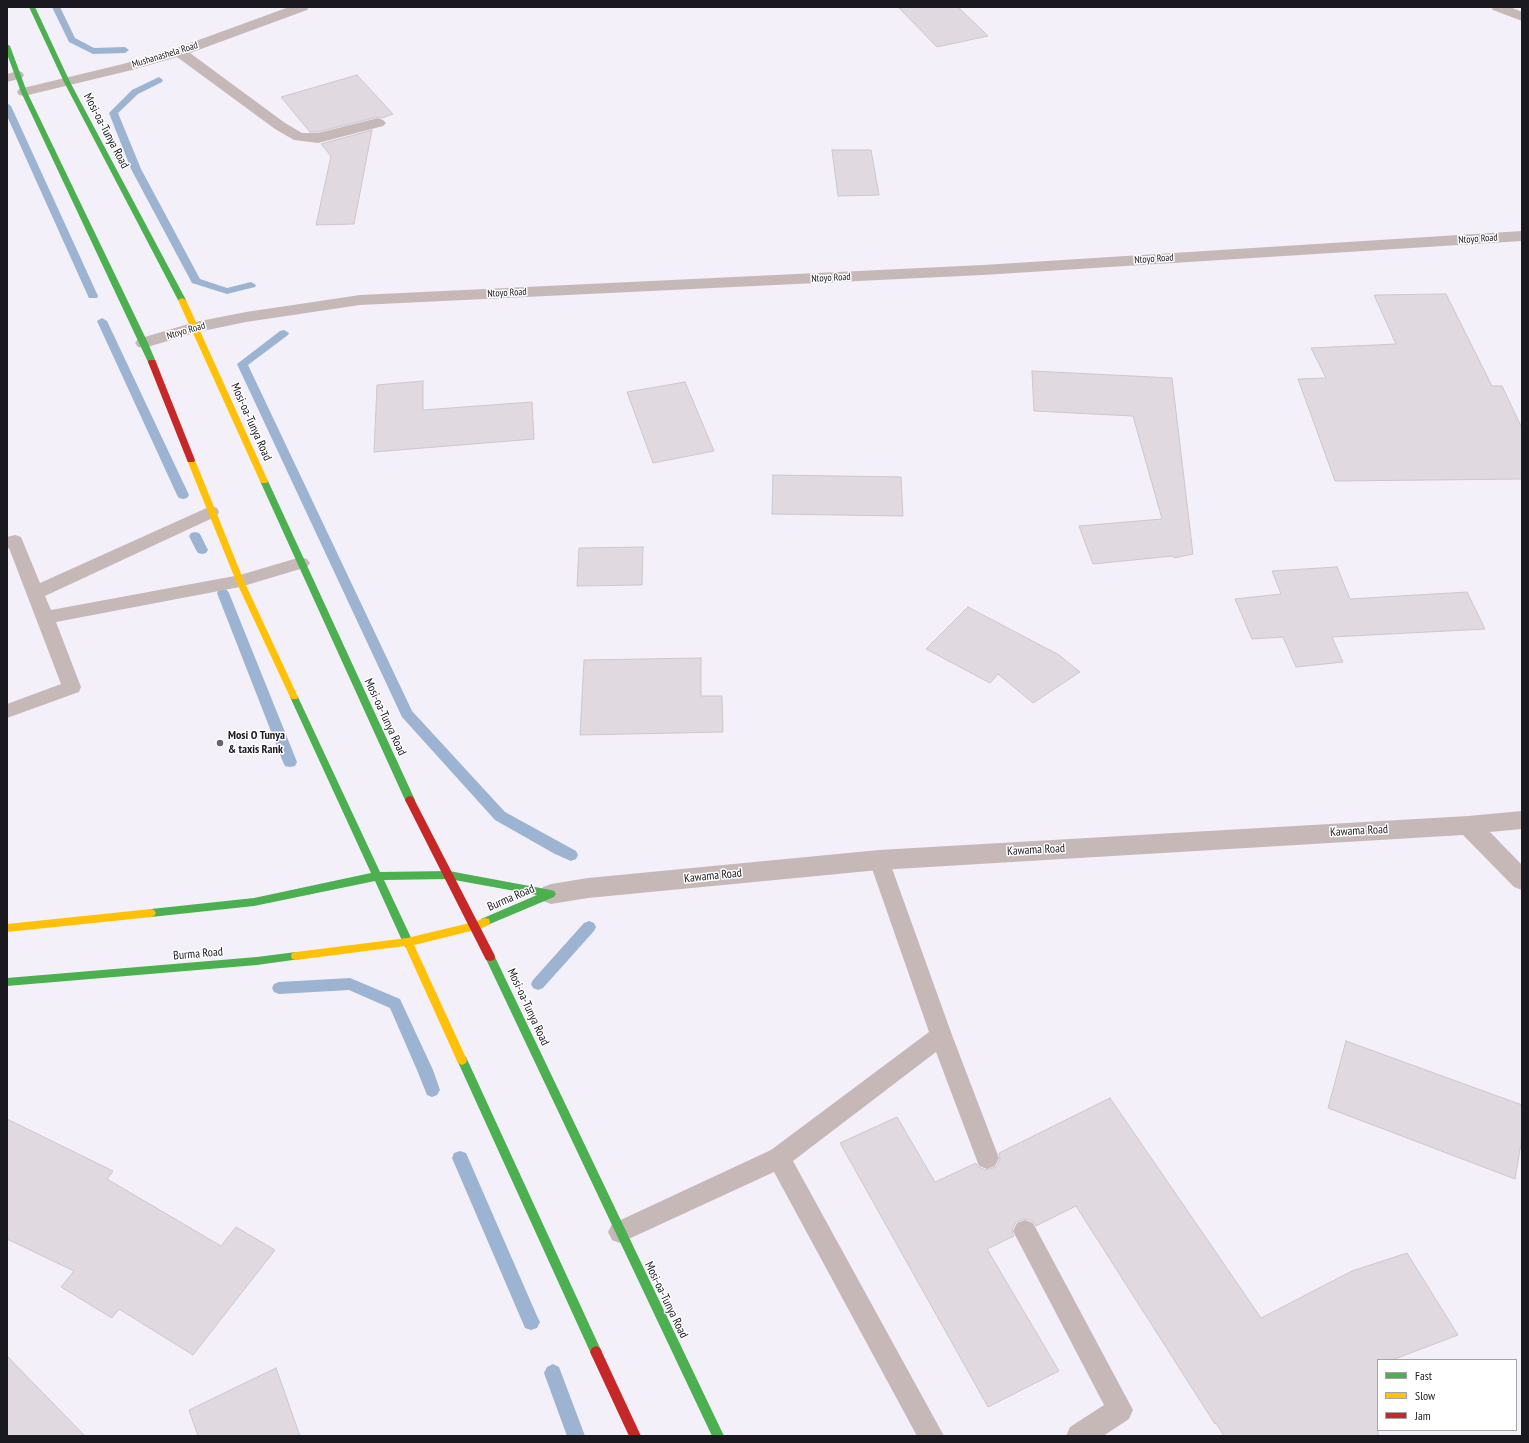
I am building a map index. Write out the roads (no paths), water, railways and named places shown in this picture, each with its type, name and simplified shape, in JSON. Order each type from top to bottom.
[{"type":"main road","name":"Mosi-oa-Tunya Road","points":[[32,7],[67,82],[184,304],[300,564],[402,783],[475,926],[718,1436]]},
{"type":"main road","points":[[7,46],[13,77],[24,92],[144,343],[240,581],[378,876],[635,1436]]},
{"type":"main road","name":"Burma Road","points":[[7,928],[254,902],[378,876],[449,874],[551,894]]},
{"type":"main road","name":"Burma Road","points":[[7,982],[257,961],[407,942],[475,926],[551,894]]},
{"type":"street","name":"Mushanashela Road","points":[[24,92],[180,52],[302,7]]},
{"type":"street","points":[[1498,7],[1522,16]]},
{"type":"street","points":[[180,52],[280,126],[299,137],[318,138],[378,123]]},
{"type":"street","name":"Ntoyo Road","points":[[144,343],[195,327],[246,317],[360,300],[983,270],[1522,236]]},
{"type":"street","name":"Kawama Road","points":[[551,894],[588,888],[879,860],[1468,825],[1522,820]]},
{"type":"street","points":[[1468,825],[1522,880]]},
{"type":"lane","points":[[35,593],[211,512]]},
{"type":"lane","points":[[7,543],[15,541],[72,687],[7,711]]},
{"type":"lane","points":[[45,618],[240,581],[300,564]]},
{"type":"lane","points":[[879,860],[941,1035],[987,1158]]},
{"type":"lane","points":[[620,1232],[779,1158],[941,1035]]},
{"type":"lane","points":[[779,1158],[931,1436]]},
{"type":"lane","points":[[1025,1231],[1120,1410],[1079,1436]]},
{"type":"waterway","points":[[56,7],[72,40],[93,51],[125,50]]},
{"type":"waterway","points":[[159,80],[135,92],[113,113],[136,169],[196,281],[227,291],[251,285]]},
{"type":"waterway","points":[[7,106],[93,296]]},
{"type":"waterway","points":[[102,321],[183,495]]},
{"type":"waterway","points":[[284,333],[242,364],[407,714],[500,816],[571,855]]},
{"type":"waterway","points":[[195,536],[202,550]]},
{"type":"waterway","points":[[223,593],[290,762]]},
{"type":"waterway","points":[[538,984],[589,927]]},
{"type":"waterway","points":[[279,988],[350,984],[395,1004],[425,1070],[432,1090]]},
{"type":"waterway","points":[[460,1158],[531,1322]]},
{"type":"waterway","points":[[553,1373],[576,1436]]},
{"type":"place","name":"Mosi O Tunya & taxis Rank","points":[[220,743]]}]
